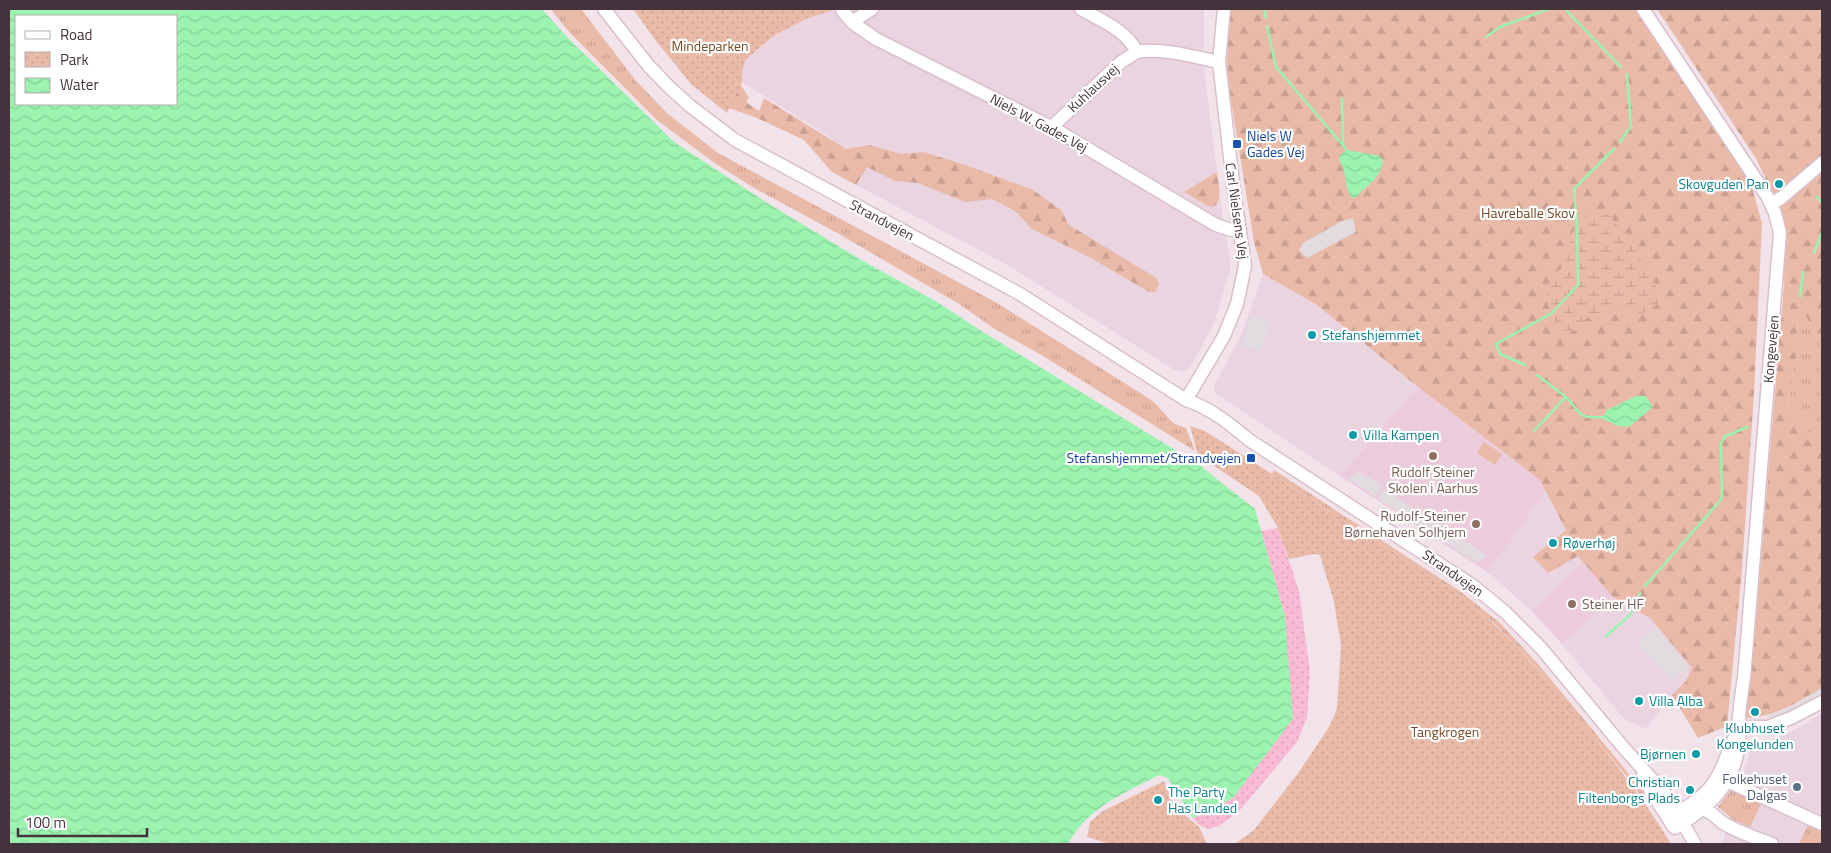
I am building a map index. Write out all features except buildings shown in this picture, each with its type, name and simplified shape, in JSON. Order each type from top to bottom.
[{"type":"street","name":"Strandvejen","points":[[604,9],[669,87],[690,106],[735,140],[1020,294],[1186,400],[1202,405],[1226,421],[1249,440],[1478,589],[1510,616],[1532,638],[1623,747],[1676,821],[1695,844]]},
{"type":"street","points":[[612,9],[635,48]]},
{"type":"street","points":[[853,23],[872,9]]},
{"type":"street","points":[[1082,9],[1120,31],[1132,42],[1137,52],[1146,50],[1158,51],[1219,62]]},
{"type":"street","name":"Carl Nielsens Vej","points":[[1186,400],[1224,336],[1236,304],[1245,266],[1229,158],[1219,62],[1224,9]]},
{"type":"street","name":"Kongevejen","points":[[1643,9],[1771,204],[1778,223],[1780,240],[1744,681],[1738,727]]},
{"type":"street","name":"Niels W. Gades Vej","points":[[842,10],[853,23],[876,39],[1053,128],[1216,225],[1231,230],[1240,229]]},
{"type":"street","name":"Kuhlausvej","points":[[1053,128],[1121,62],[1137,52]]},
{"type":"street","points":[[1771,204],[1781,198],[1822,163]]},
{"type":"street","points":[[1738,727],[1768,727],[1798,715],[1822,702]]},
{"type":"street","points":[[1676,821],[1703,810],[1727,781],[1736,760],[1739,741],[1738,727]]},
{"type":"street","points":[[1676,821],[1712,785],[1724,764],[1738,727]]},
{"type":"street","points":[[1712,785],[1721,781],[1727,781],[1822,824]]},
{"type":"street","points":[[1703,810],[1710,811],[1723,822],[1739,831],[1772,844]]},
{"type":"street","name":"Strandvejen","points":[[1676,821],[1686,844]]},
{"type":"shaded area","points":[[837,9],[1204,9],[1204,69],[1231,267],[1213,326],[1190,367],[1183,372],[1173,369],[1011,267],[832,172],[827,150],[833,139],[742,82],[742,72],[746,59],[775,35],[808,18]]},
{"type":"shaded area","points":[[1353,218],[1356,232],[1307,258],[1299,250],[1303,243],[1342,221]]},
{"type":"shaded area","points":[[1263,274],[1317,305],[1418,387],[1340,476],[1215,393],[1214,386],[1242,333]]},
{"type":"shaded area","points":[[1251,315],[1271,321],[1261,351],[1243,346]]},
{"type":"shaded area","name":"Rudolf Steiner Skolen i Aarhus","points":[[1418,387],[1540,480],[1546,489],[1510,542],[1486,571],[1340,476]]},
{"type":"shaded area","points":[[1358,471],[1383,486],[1376,497],[1348,479]]},
{"type":"shaded area","points":[[1384,489],[1486,555],[1477,563],[1378,499]]},
{"type":"shaded area","points":[[1546,489],[1566,530],[1533,557],[1578,556],[1583,562],[1532,611],[1486,571],[1510,542]]},
{"type":"shaded area","name":"Steiner HF","points":[[1583,562],[1613,597],[1562,644],[1532,611]]},
{"type":"shaded area","points":[[1613,597],[1650,618],[1692,668],[1686,681],[1672,695],[1646,729],[1625,720],[1562,644]]},
{"type":"shaded area","points":[[1655,627],[1688,667],[1673,680],[1638,643]]},
{"type":"shaded area","points":[[1822,688],[1822,696],[1771,721],[1768,715],[1784,710]]},
{"type":"shaded area","points":[[1822,712],[1822,844],[1722,844],[1752,750],[1806,724]]},
{"type":"green space","points":[[551,9],[581,9],[636,81],[668,114],[718,153],[997,303],[1155,403],[1173,423],[1186,428],[1195,451],[1043,356],[995,329],[959,304],[839,234],[754,188],[716,164],[657,120],[568,31]]},
{"type":"green space","name":"Mindeparken","points":[[633,9],[837,9],[808,18],[775,35],[746,59],[742,72],[742,82],[727,113],[691,84]]},
{"type":"green space","name":"Havreballe Skov","points":[[1230,9],[1638,9],[1742,167],[1753,191],[1762,223],[1754,393],[1742,569],[1727,726],[1698,738],[1672,695],[1686,681],[1692,668],[1650,618],[1613,597],[1578,556],[1548,573],[1533,557],[1566,530],[1540,480],[1418,387],[1317,305],[1263,274],[1254,242],[1229,88],[1227,62]]},
{"type":"green space","points":[[1657,9],[1822,9],[1822,348],[1807,318],[1797,313],[1798,347],[1787,408],[1806,430],[1822,444],[1822,688],[1776,712],[1756,717],[1745,718],[1753,656],[1784,285],[1785,221],[1757,160]]},
{"type":"green space","points":[[739,82],[749,98],[746,102],[759,111],[764,98],[846,149],[870,145],[901,154],[924,152],[1033,190],[1061,210],[1069,225],[1156,278],[1159,285],[1155,292],[1149,292],[1091,258],[1032,229],[1015,211],[992,199],[965,202],[918,183],[895,181],[867,167],[856,185],[832,172],[804,140],[757,118],[723,106]]},
{"type":"green space","points":[[1217,172],[1219,196],[1213,207],[1184,192]]},
{"type":"green space","points":[[1601,211],[1610,216],[1631,242],[1658,290],[1658,304],[1634,317],[1616,307],[1587,318],[1575,331],[1561,333],[1549,306],[1548,290],[1568,255],[1569,237],[1587,213]]},
{"type":"green space","points":[[1797,312],[1807,318],[1822,348],[1822,444],[1806,430],[1787,408],[1798,347]]},
{"type":"green space","name":"Tangkrogen","points":[[1190,426],[1205,431],[1460,595],[1477,609],[1523,654],[1604,749],[1650,811],[1671,844],[1235,844],[1254,830],[1299,772],[1329,727],[1337,709],[1341,645],[1334,602],[1320,555],[1314,554],[1289,559],[1278,528],[1259,496],[1198,455]]},
{"type":"green space","points":[[1484,442],[1502,454],[1495,465],[1477,453]]},
{"type":"green space","points":[[1274,470],[1461,592],[1500,623],[1538,664],[1647,798],[1643,800],[1628,778],[1534,665],[1495,624],[1460,595],[1272,474]]},
{"type":"green space","points":[[1164,781],[1173,803],[1199,827],[1207,844],[1110,844],[1087,837],[1090,822],[1103,811]]},
{"type":"green space","points":[[1731,790],[1761,804],[1750,827],[1734,820],[1718,807]]},
{"type":"green space","points":[[1810,824],[1822,830],[1822,844],[1799,844]]},
{"type":"sand","points":[[1278,528],[1299,591],[1310,671],[1307,717],[1297,742],[1240,810],[1219,826],[1209,829],[1199,825],[1193,818],[1214,809],[1285,617],[1261,531]]},
{"type":"water","points":[[9,9],[542,9],[565,35],[674,142],[769,204],[863,261],[937,302],[1198,464],[1255,509],[1285,617],[1293,719],[1233,798],[1193,818],[1168,778],[1159,775],[1120,795],[1096,811],[1076,831],[1068,844],[9,844]]},
{"type":"water","points":[[1347,150],[1380,156],[1383,162],[1375,179],[1358,196],[1352,198],[1348,192],[1344,171],[1339,159],[1340,155]]},
{"type":"water","points":[[1636,396],[1646,396],[1653,407],[1629,427],[1618,426],[1603,419],[1607,410]]},
{"type":"waterway","points":[[1264,9],[1266,18]]},
{"type":"waterway","points":[[1486,37],[1500,27],[1549,9]]},
{"type":"waterway","points":[[1565,9],[1621,67]]},
{"type":"waterway","points":[[1267,26],[1276,67],[1347,150]]},
{"type":"waterway","points":[[1620,142],[1631,126],[1627,74]]},
{"type":"waterway","points":[[1342,99],[1343,145]]},
{"type":"waterway","points":[[1525,365],[1500,354],[1496,344],[1552,313],[1578,285],[1574,189],[1614,149]]},
{"type":"waterway","points":[[1817,197],[1822,203]]},
{"type":"waterway","points":[[1814,253],[1822,232]]},
{"type":"waterway","points":[[1800,296],[1803,272]]},
{"type":"waterway","points":[[1534,431],[1566,397],[1537,375]]},
{"type":"waterway","points":[[1566,397],[1578,412],[1584,416],[1604,417]]},
{"type":"waterway","points":[[1645,586],[1720,501],[1722,496],[1721,444],[1724,437],[1747,427]]},
{"type":"waterway","points":[[1606,636],[1629,616],[1635,607],[1640,593]]},
{"type":"place","name":"Niels W Gades Vej","points":[[1237,144]]},
{"type":"place","name":"Skovguden Pan","points":[[1779,184]]},
{"type":"place","name":"Stefanshjemmet","points":[[1312,335]]},
{"type":"place","name":"Villa Kampen","points":[[1353,435]]},
{"type":"place","name":"Rudolf Steiner Skolen i Aarhus","points":[[1433,456]]},
{"type":"place","name":"Stefanshjemmet/Strandvejen","points":[[1251,458]]},
{"type":"place","name":"Rudolf-Steiner Børnehaven Solhjem","points":[[1476,524]]},
{"type":"place","name":"Røverhøj","points":[[1553,543]]},
{"type":"place","name":"Steiner HF","points":[[1572,604]]},
{"type":"place","name":"Villa Alba","points":[[1639,701]]},
{"type":"place","name":"Klubhuset Kongelunden","points":[[1755,712]]},
{"type":"place","name":"Bjørnen","points":[[1696,754]]},
{"type":"place","name":"Folkehuset Dalgas","points":[[1797,787]]},
{"type":"place","name":"Christian Filtenborgs Plads","points":[[1690,790]]},
{"type":"place","name":"The Party Has Landed","points":[[1158,800]]}]
